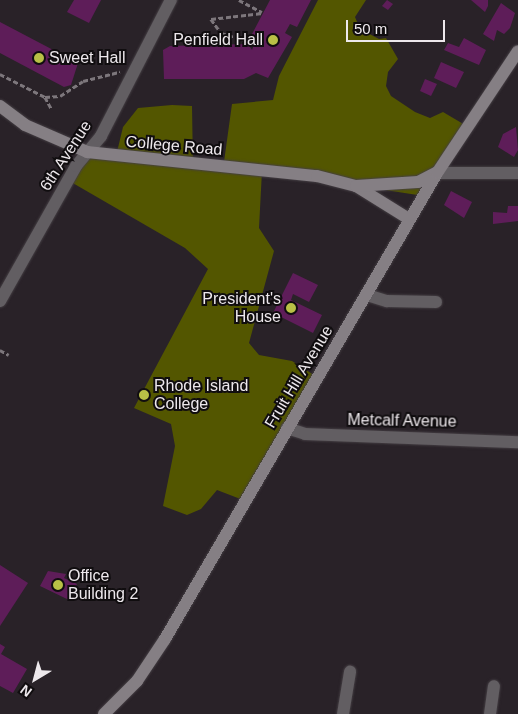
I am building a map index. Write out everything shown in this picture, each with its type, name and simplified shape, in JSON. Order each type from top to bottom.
[{"type":"main road","name":"Fruit Hill Avenue","points":[[104,714],[137,681],[165,639],[437,173],[518,51]]},
{"type":"main road","name":"College Road","points":[[0,106],[25,125],[87,152],[292,172],[356,186],[418,182],[437,173]]},
{"type":"main road","name":"College Road","points":[[356,186],[410,219]]},
{"type":"street","name":"6th Avenue","points":[[0,301],[87,152],[101,136],[171,0]]},
{"type":"street","points":[[437,173],[518,174]]},
{"type":"street","points":[[367,295],[387,301],[436,302]]},
{"type":"street","name":"Metcalf Avenue","points":[[287,428],[314,434],[518,442]]},
{"type":"street","points":[[343,714],[350,672]]},
{"type":"street","points":[[490,714],[494,686]]},
{"type":"path","points":[[239,0],[263,13],[211,19],[221,32],[254,43]]},
{"type":"path","points":[[45,98],[60,96],[83,81],[123,72]]},
{"type":"path","points":[[0,74],[45,98],[51,108]]},
{"type":"path","points":[[0,350],[9,355]]},
{"type":"shaded area","points":[[318,0],[366,0],[355,17],[360,29],[379,39],[386,38],[398,59],[388,72],[386,86],[391,96],[415,112],[430,118],[443,112],[465,125],[424,196],[262,171],[259,228],[274,251],[249,343],[259,355],[292,361],[317,377],[243,500],[217,490],[201,509],[187,515],[163,506],[175,446],[171,424],[134,408],[208,269],[185,248],[71,182],[92,147],[117,152],[123,127],[138,108],[172,105],[192,106],[193,166],[223,169],[232,104],[273,100],[279,76]]},
{"type":"building","points":[[74,0],[101,0],[89,23],[67,12]]},
{"type":"building","name":"Penfield Hall","points":[[270,0],[311,0],[297,27],[290,24],[285,33],[292,37],[268,78],[256,73],[244,79],[164,79],[163,50],[170,46],[248,44],[252,50],[257,37],[252,34]]},
{"type":"building","points":[[387,0],[393,4],[388,10],[382,6]]},
{"type":"building","points":[[471,0],[488,0],[485,12]]},
{"type":"building","points":[[501,3],[515,13],[510,28],[504,34],[497,30],[494,41],[483,34]]},
{"type":"building","name":"Sweet Hall","points":[[0,22],[78,63],[71,85],[64,87],[0,53]]},
{"type":"building","points":[[464,38],[486,50],[479,65],[444,50],[448,43],[459,47]]},
{"type":"building","points":[[441,62],[464,72],[456,88],[434,78]]},
{"type":"building","points":[[425,79],[437,84],[431,96],[420,91]]},
{"type":"building","points":[[516,127],[518,150],[514,157],[498,147],[503,134]]},
{"type":"building","points":[[451,191],[472,202],[464,218],[444,205]]},
{"type":"building","points":[[508,206],[518,206],[518,221],[493,224],[493,212],[507,213]]},
{"type":"building","name":"President's House","points":[[293,273],[318,285],[309,302],[293,294],[291,300],[322,315],[313,333],[273,313]]},
{"type":"building","points":[[0,565],[28,583],[0,626]]},
{"type":"building","name":"Office Building 2","points":[[48,571],[66,574],[64,578],[77,584],[69,600],[40,586]]},
{"type":"building","points":[[0,644],[5,647],[1,654],[27,669],[13,693],[0,686]]},
{"type":"place","name":"Penfield Hall","points":[[273,40]]},
{"type":"place","name":"Sweet Hall","points":[[39,58]]},
{"type":"place","name":"President's House","points":[[291,308]]},
{"type":"place","name":"Rhode Island College","points":[[144,395]]},
{"type":"place","name":"Office Building 2","points":[[58,585]]}]
